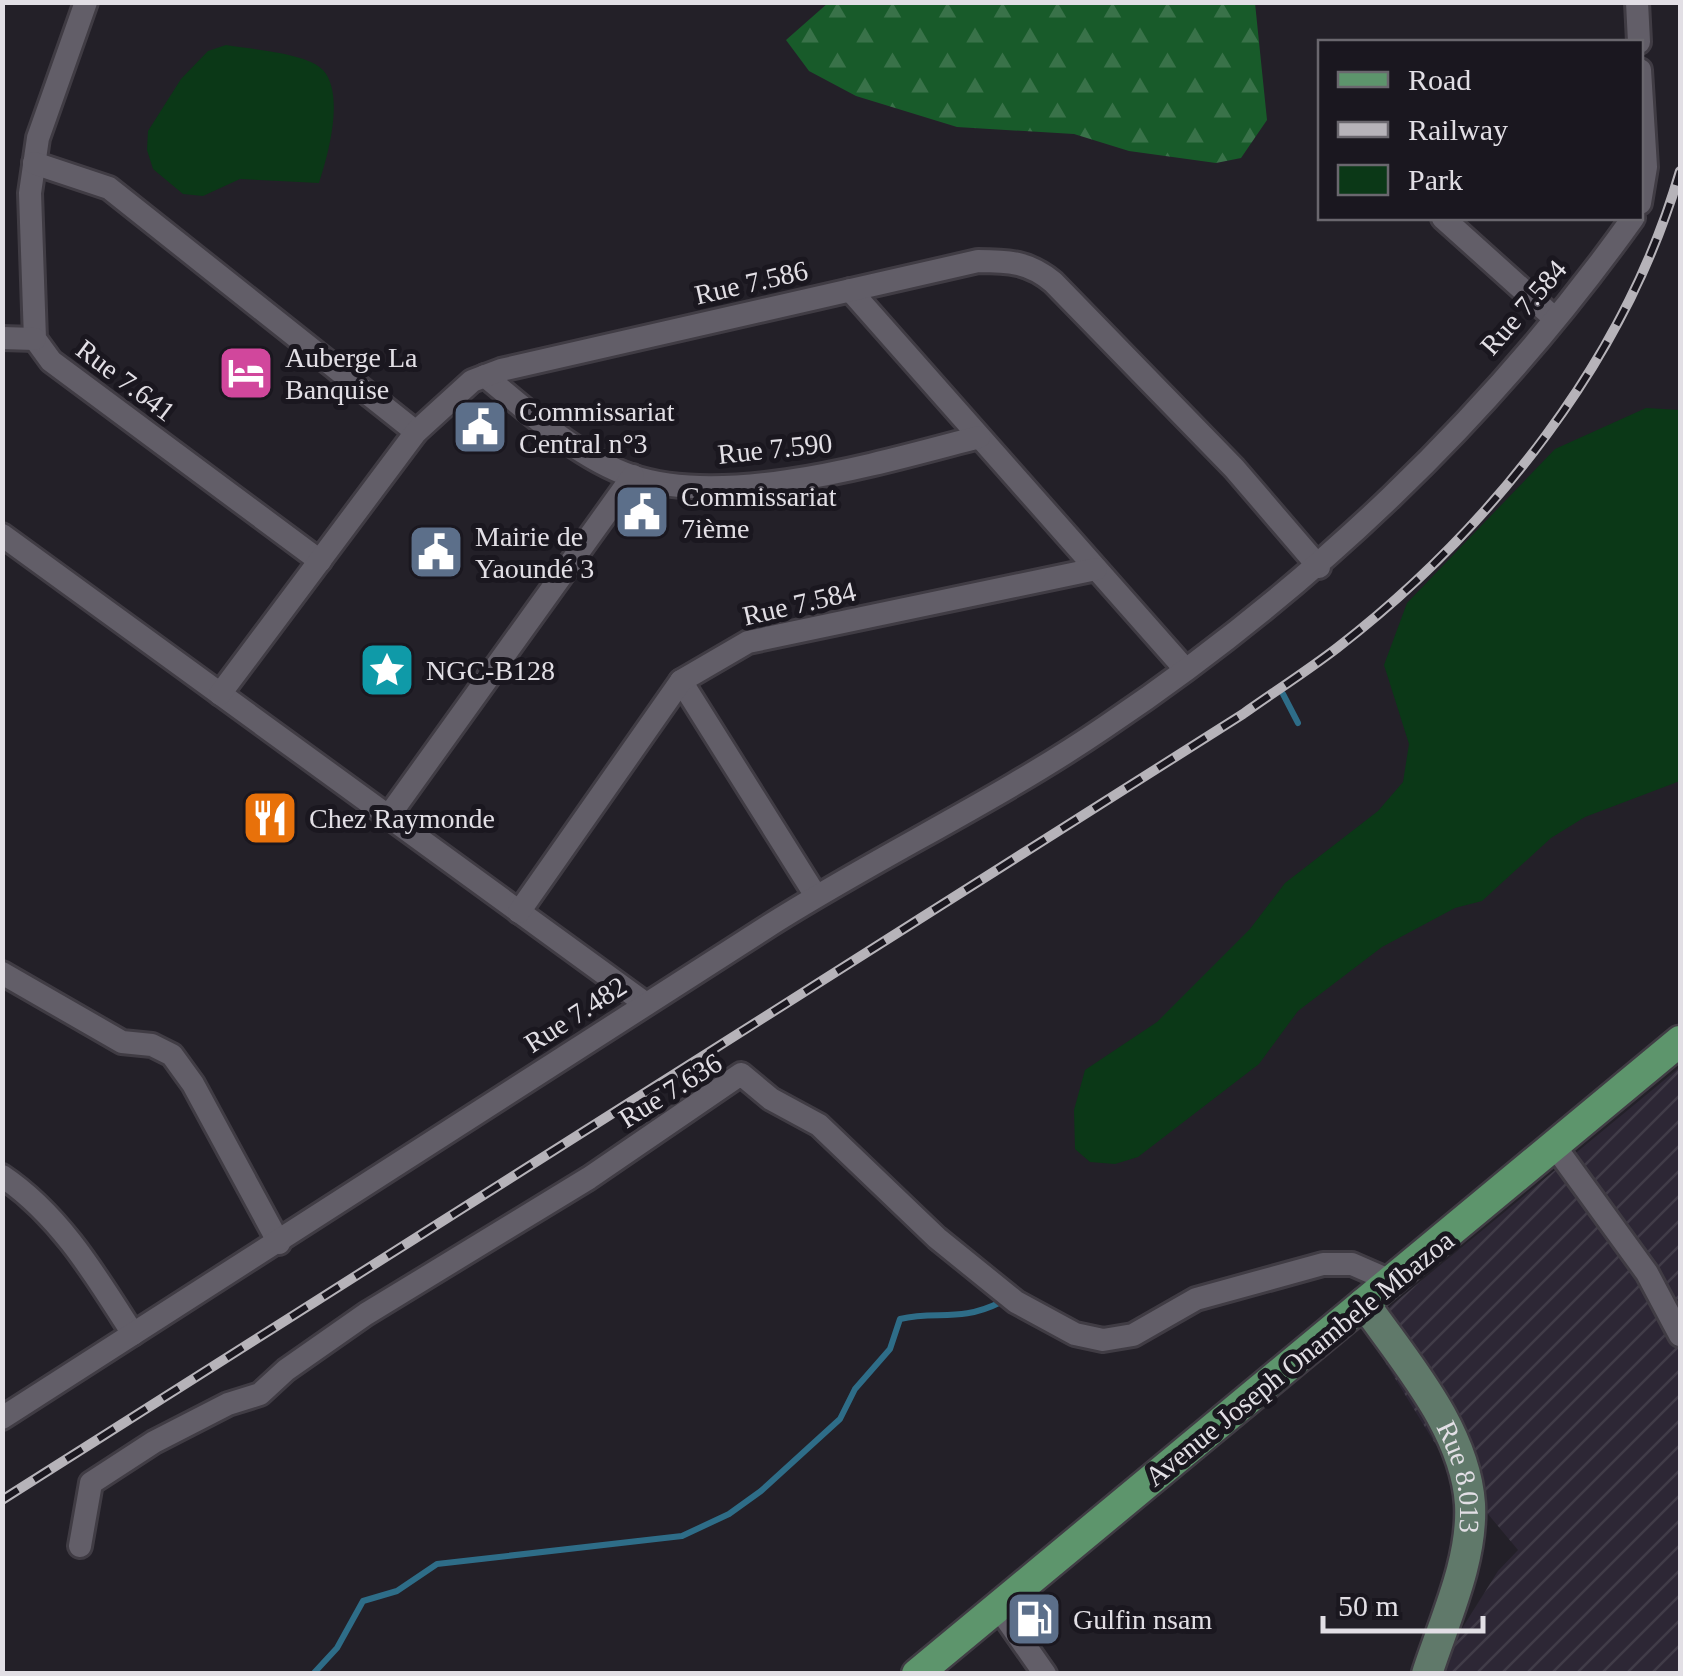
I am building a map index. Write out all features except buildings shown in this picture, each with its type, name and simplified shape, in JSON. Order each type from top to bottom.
[{"type":"main road","name":"Avenue Joseph Onambele Mbazoa","points":[[918,1674],[1556,1148],[1680,1041]]},
{"type":"street","name":"Rue 7.641","points":[[86,2],[56,77],[34,163],[30,193],[35,339],[51,361],[320,561]]},
{"type":"street","points":[[1637,2],[1639,40]]},
{"type":"street","points":[[1643,118],[1643,185]]},
{"type":"street","points":[[34,163],[109,188],[416,432]]},
{"type":"street","points":[[1445,220],[1554,318]]},
{"type":"street","name":"Rue 7.584","points":[[1184,669],[1318,567],[1445,444],[1554,318],[1631,220]]},
{"type":"street","name":"Rue 7.586","points":[[220,694],[416,432],[472,381],[978,262],[1011,261],[1034,267],[1114,340],[1318,567]]},
{"type":"street","points":[[850,290],[1184,669]]},
{"type":"street","points":[[2,338],[35,339]]},
{"type":"street","name":"Rue 7.590","points":[[485,376],[545,424],[632,476],[690,486],[840,472],[979,436]]},
{"type":"street","points":[[388,817],[632,476]]},
{"type":"street","points":[[2,534],[646,1004]]},
{"type":"street","name":"Rue 7.584","points":[[519,912],[681,681],[748,642],[1096,569]]},
{"type":"street","name":"Rue 7.482","points":[[2,1418],[816,896],[1104,728],[1184,669]]},
{"type":"street","points":[[681,681],[816,896]]},
{"type":"street","points":[[2,973],[122,1042],[148,1044],[172,1055],[193,1084],[279,1243]]},
{"type":"street","name":"Rue 7.636","points":[[80,1546],[92,1483],[154,1442],[228,1404],[260,1394],[286,1370],[366,1314],[590,1178],[741,1074],[771,1099],[820,1125],[937,1238],[1016,1302],[1075,1334],[1103,1340],[1134,1335],[1196,1300],[1323,1264],[1352,1264],[1391,1281]]},
{"type":"street","points":[[1556,1148],[1647,1272],[1680,1335]]},
{"type":"street","points":[[2,1176],[31,1195],[86,1260],[134,1334]]},
{"type":"street","name":"Rue 8.013","points":[[1364,1303],[1448,1429],[1470,1502],[1461,1570],[1426,1674]]},
{"type":"street","points":[[998,1606],[1045,1674]]},
{"type":"shaded area","points":[[1680,1067],[1680,1673],[1434,1673],[1498,1571],[1518,1550],[1452,1471],[1364,1328]]},
{"type":"green space","points":[[828,3],[1255,3],[1267,120],[1241,158],[1216,163],[1129,151],[1074,134],[957,127],[856,96],[809,71],[786,40]]},
{"type":"green space","points":[[226,45],[305,59],[323,70],[330,81],[334,109],[319,183],[240,179],[203,196],[183,194],[153,169],[147,150],[148,131],[181,79],[208,51]]},
{"type":"green space","points":[[1646,408],[1680,410],[1680,781],[1585,817],[1551,838],[1482,901],[1455,908],[1382,947],[1298,1011],[1259,1064],[1138,1157],[1115,1164],[1090,1162],[1075,1149],[1074,1110],[1085,1070],[1157,1022],[1250,929],[1285,883],[1378,811],[1403,782],[1409,744],[1384,665],[1407,603],[1555,449]]},
{"type":"waterway","points":[[1283,694],[1298,723]]},
{"type":"waterway","points":[[313,1674],[337,1648],[363,1601],[397,1591],[437,1564],[682,1536],[729,1514],[761,1491],[840,1419],[855,1389],[890,1349],[900,1319],[973,1312],[1001,1302]]},
{"type":"railway","points":[[2,1500],[1243,714],[1337,648],[1448,550],[1546,435],[1625,308],[1656,241],[1680,171]]},
{"type":"place","name":"Auberge La Banquise","points":[[246,373]]},
{"type":"place","name":"Commissariat Central n°3","points":[[480,427]]},
{"type":"place","name":"Commissariat 7ième","points":[[642,512]]},
{"type":"place","name":"Mairie de Yaoundé 3","points":[[436,552]]},
{"type":"place","name":"NGC-B128","points":[[387,670]]},
{"type":"place","name":"Chez Raymonde","points":[[270,818]]},
{"type":"place","name":"Gulfin nsam","points":[[1034,1619]]}]
